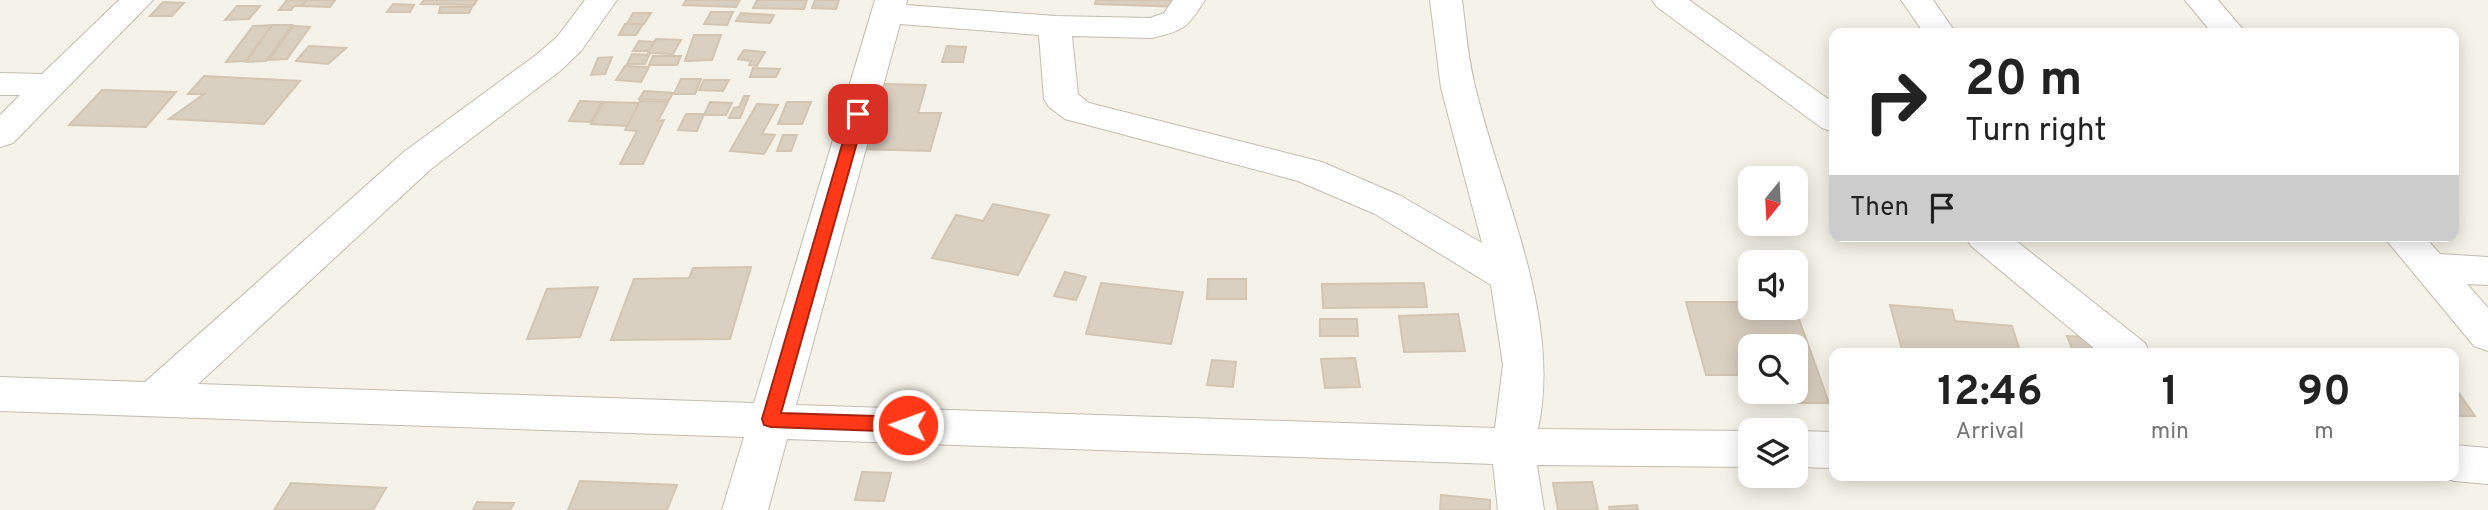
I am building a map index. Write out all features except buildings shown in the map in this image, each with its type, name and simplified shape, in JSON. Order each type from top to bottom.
[{"type":"street","points":[[0,135],[137,0]]},
{"type":"street","points":[[154,399],[418,160],[569,44],[601,0]]},
{"type":"street","points":[[745,510],[889,6],[1055,26],[1152,28],[1176,20],[1189,0]]},
{"type":"street","points":[[1446,0],[1458,88],[1510,278],[1524,365],[1520,412],[1512,447],[1521,510]]},
{"type":"street","points":[[1668,0],[1828,110]]},
{"type":"street","points":[[1917,0],[1937,28]]},
{"type":"street","points":[[2201,0],[2226,28]]},
{"type":"street","points":[[1055,26],[1061,99],[1077,111],[1309,171],[1388,205],[1510,278]]},
{"type":"street","points":[[0,84],[50,85]]},
{"type":"street","points":[[1991,242],[2123,348]]},
{"type":"street","points":[[2407,242],[2488,335]]},
{"type":"street","points":[[2429,268],[2488,271]]},
{"type":"street","points":[[0,394],[1512,447],[1738,449]]},
{"type":"street","points":[[1808,449],[1829,450]]},
{"type":"street","points":[[2459,463],[2488,466]]},
{"type":"route","points":[[858,114],[771,419],[908,425]]}]
